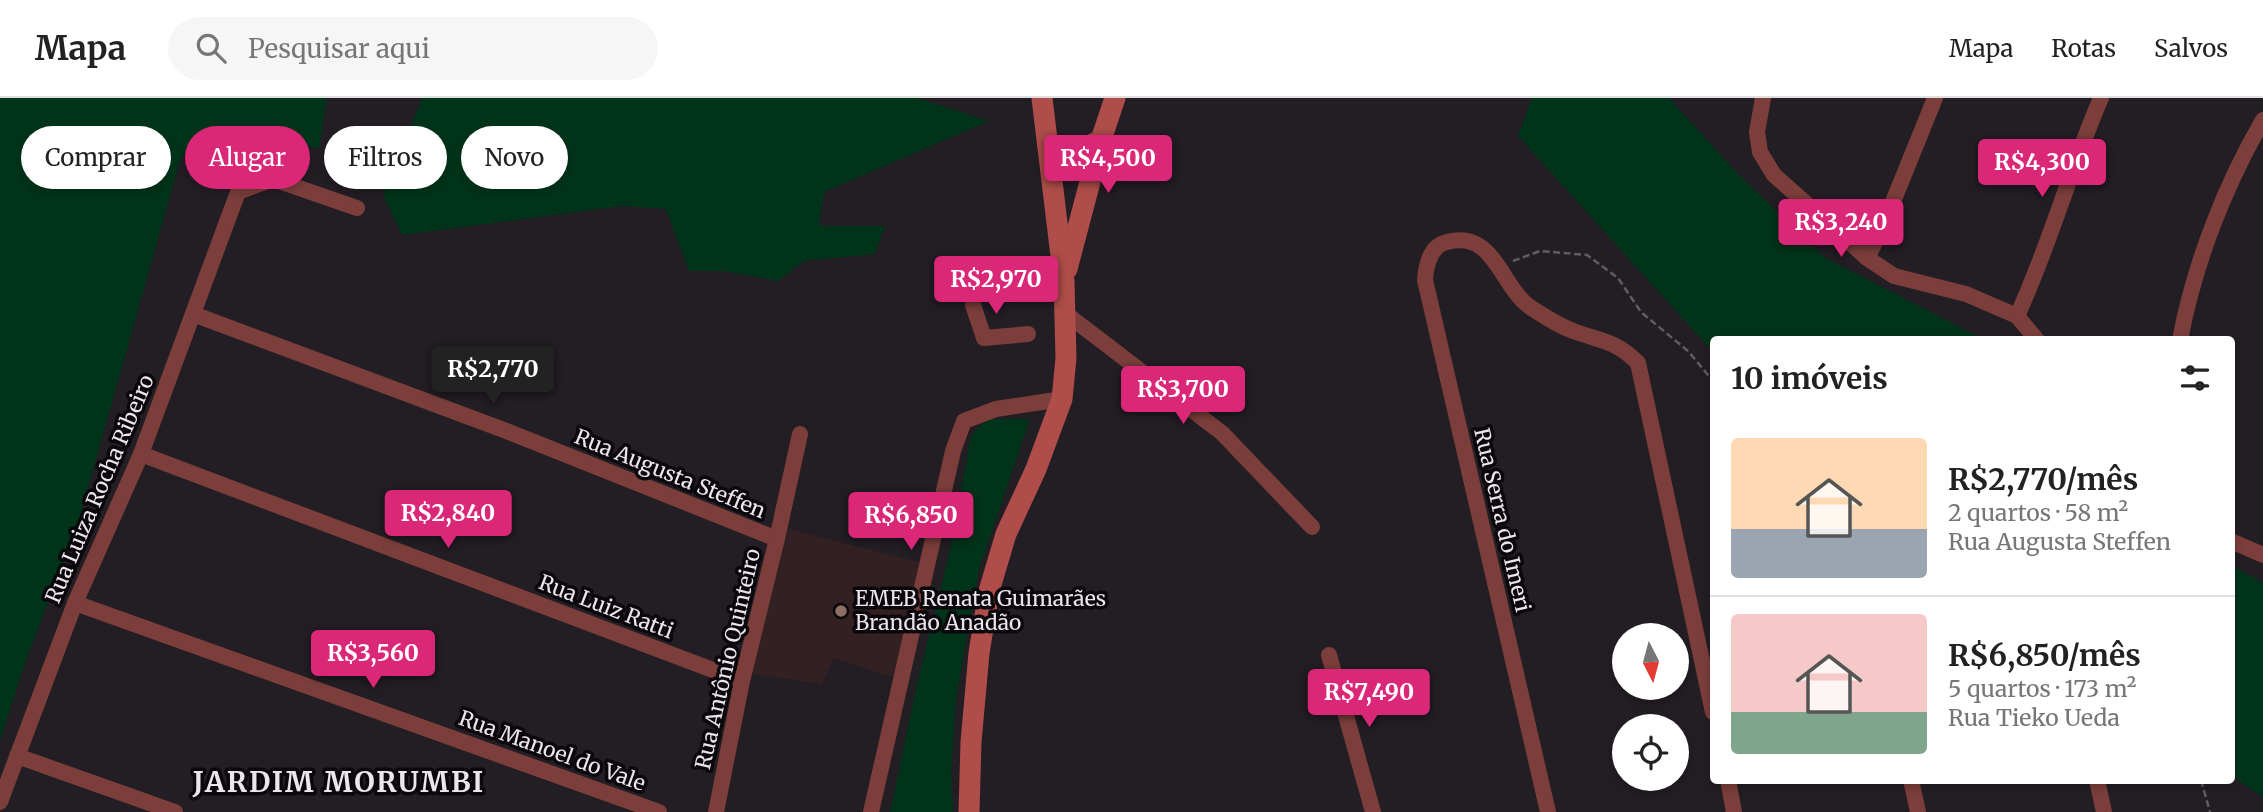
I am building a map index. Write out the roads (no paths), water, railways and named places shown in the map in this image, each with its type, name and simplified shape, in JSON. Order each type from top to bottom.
[{"type":"main road","points":[[969,812],[971,742],[979,653],[989,591],[1006,534],[1036,469],[1062,399],[1066,358],[1064,281],[1042,98]]},
{"type":"main road","points":[[1064,281],[1101,140],[1115,98]]},
{"type":"main road","points":[[1048,147],[1076,152],[1101,140]]},
{"type":"street","points":[[1763,98],[1757,132],[1760,152],[1773,175],[1867,258],[1894,276],[1966,294],[2017,316],[2034,336]]},
{"type":"street","points":[[1867,258],[1882,229],[1935,98]]},
{"type":"street","points":[[2017,316],[2032,283],[2082,140],[2101,98]]},
{"type":"street","points":[[2181,336],[2187,302],[2216,221],[2251,140],[2263,120]]},
{"type":"street","name":"Rua Luiza Rocha Ribeiro","points":[[0,802],[75,603],[141,454],[238,192],[273,179],[357,208]]},
{"type":"street","name":"Rua Serra do Imeri","points":[[1548,812],[1424,280],[1427,260],[1442,243],[1460,238],[1475,242],[1499,265],[1521,302],[1574,332],[1605,340],[1624,349],[1638,363],[1710,698]]},
{"type":"street","points":[[974,304],[984,338],[1027,334]]},
{"type":"street","points":[[1065,313],[1222,433],[1312,527]]},
{"type":"street","name":"Rua Augusta Steffen","points":[[194,314],[509,432],[777,539]]},
{"type":"street","points":[[871,812],[953,451],[964,421],[996,409],[1062,399]]},
{"type":"street","name":"Rua Antônio Quinteiro","points":[[716,812],[742,681],[800,434]]},
{"type":"street","name":"Rua Luiz Ratti","points":[[141,454],[742,681]]},
{"type":"street","points":[[2235,543],[2263,555]]},
{"type":"street","name":"Rua Manoel do Vale","points":[[75,603],[659,812]]},
{"type":"street","points":[[1329,655],[1373,812]]},
{"type":"street","points":[[17,756],[175,812]]},
{"type":"street","points":[[1729,784],[1734,812]]},
{"type":"street","points":[[1912,784],[1918,812]]},
{"type":"street","points":[[2098,784],[2104,812]]},
{"type":"place","name":"EMEB Renata Guimarães Brandão Anadão","points":[[841,611]]},
{"type":"district","name":"JARDIM MORUMBI","points":[[339,782]]}]
